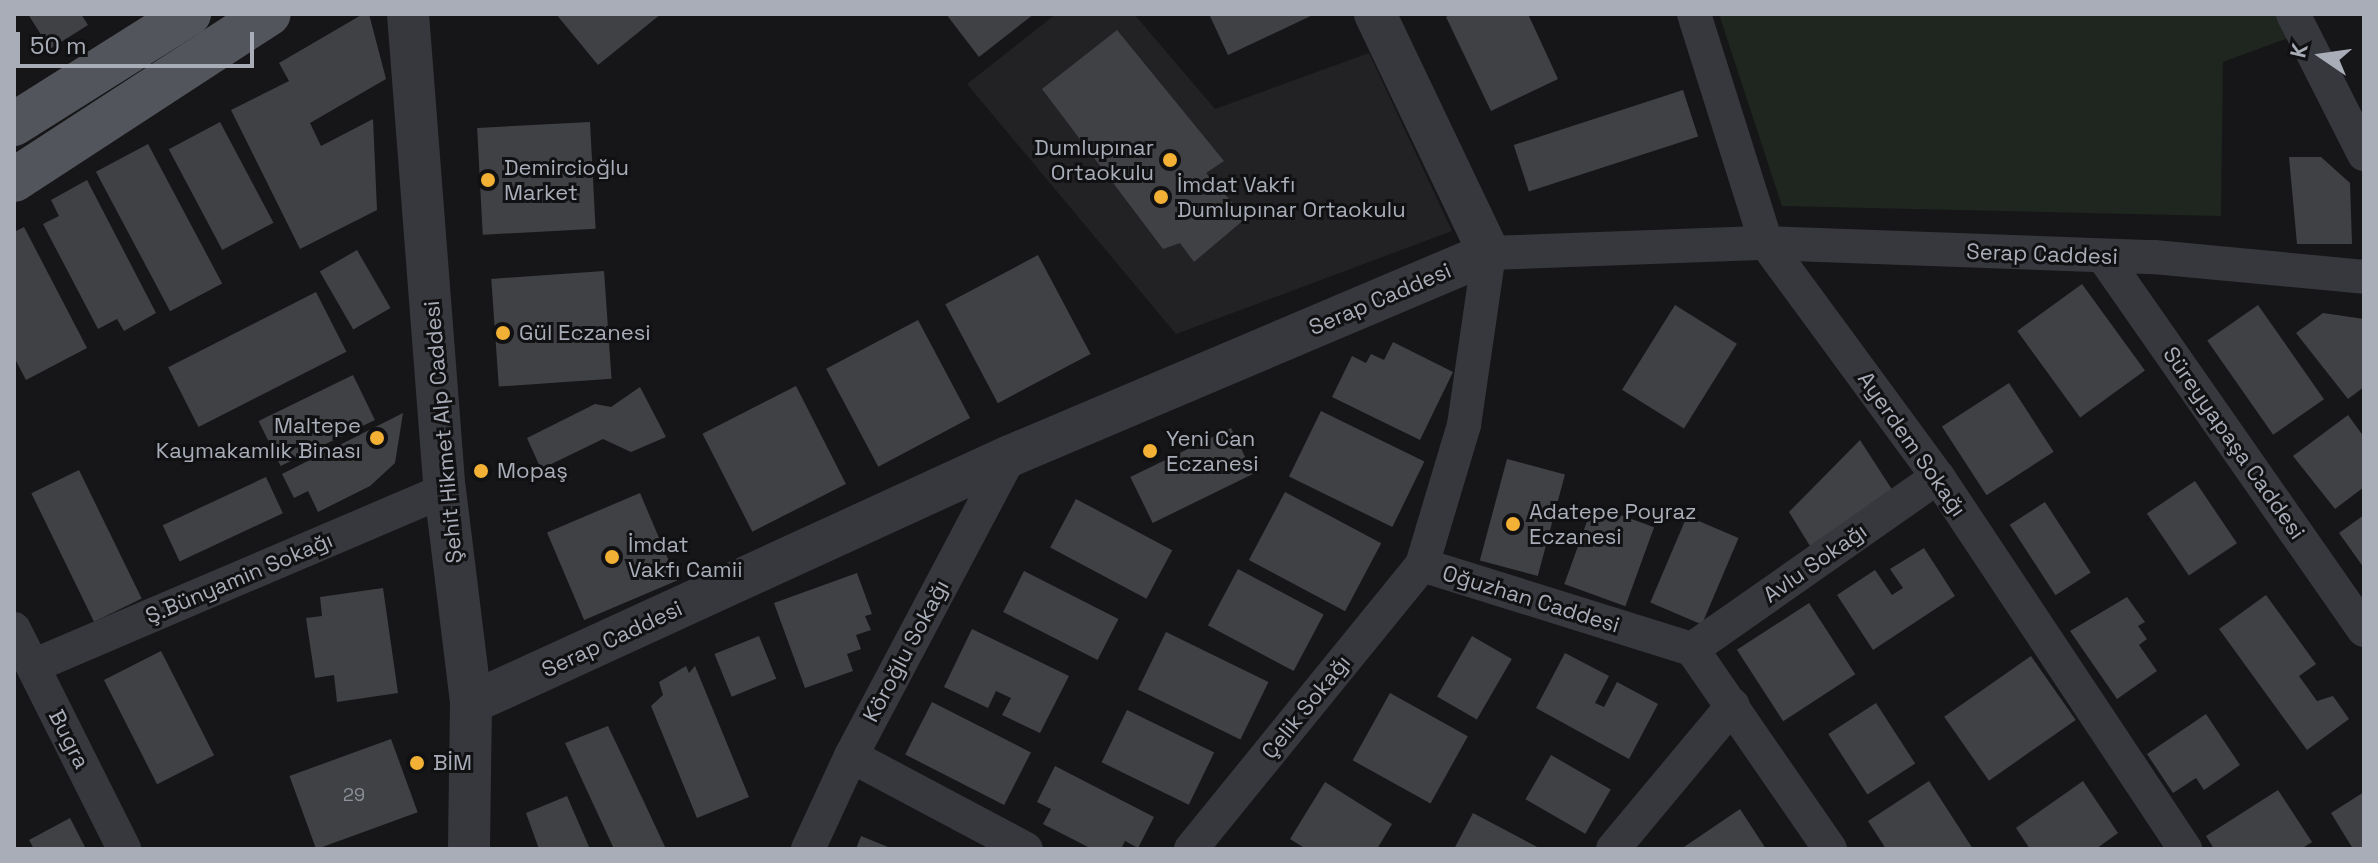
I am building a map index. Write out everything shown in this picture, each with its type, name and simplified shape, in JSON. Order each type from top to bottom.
[{"type":"main road","points":[[14,124],[189,14]]},
{"type":"main road","points":[[14,180],[269,14]]},
{"type":"street","name":"Şehit Hikmet Alp Caddesi","points":[[408,14],[445,490],[471,703],[469,849]]},
{"type":"street","points":[[1375,14],[1489,253]]},
{"type":"street","name":"Ayerdem Sokağı","points":[[1694,14],[1766,243],[1938,477],[2185,849]]},
{"type":"street","points":[[2293,14],[2364,154]]},
{"type":"street","name":"Serap Caddesi","points":[[471,703],[1010,456],[1489,253],[1766,243],[2103,256],[2364,277]]},
{"type":"street","name":"Oğuzhan Caddesi","points":[[1489,253],[1464,425],[1422,565],[1692,649]]},
{"type":"street","name":"Süreyyapaşa Caddesi","points":[[2103,256],[2364,630]]},
{"type":"street","name":"Köroğlu Sokağı","points":[[808,849],[851,756],[1010,456]]},
{"type":"street","name":"Avlu Sokağı","points":[[1692,649],[1938,477]]},
{"type":"street","name":"Ş.Bünyamin Sokağı","points":[[33,666],[445,490]]},
{"type":"street","name":"Çelik Sokağı","points":[[1191,849],[1422,565]]},
{"type":"street","name":"Bugra","points":[[14,629],[124,849]]},
{"type":"street","points":[[1692,649],[1830,849]]},
{"type":"street","points":[[1613,849],[1733,705]]},
{"type":"street","points":[[851,756],[1026,849]]},
{"type":"shaded area","name":"İmdat Vakfı Dumlupınar Ortaokulu","points":[[1056,14],[1134,14],[1215,109],[1369,53],[1452,231],[1176,334],[967,84]]},
{"type":"shaded area","points":[[1719,14],[2279,14],[2291,37],[2223,62],[2221,216],[1782,206]]},
{"type":"building","points":[[28,14],[81,14],[88,25],[50,49]]},
{"type":"building","points":[[363,14],[369,14],[386,79],[310,123],[321,146],[373,119],[377,210],[300,249],[231,110],[289,81],[279,63]]},
{"type":"building","points":[[556,14],[661,14],[598,65]]},
{"type":"building","points":[[946,14],[1034,14],[979,57]]},
{"type":"building","points":[[1209,14],[1315,14],[1228,55]]},
{"type":"building","points":[[1451,14],[1528,14],[1558,79],[1491,111],[1446,17]]},
{"type":"building","points":[[1117,30],[1224,161],[1206,173],[1246,218],[1194,262],[1180,243],[1163,249],[1042,89]]},
{"type":"building","points":[[1683,90],[1698,137],[1529,192],[1514,145]]},
{"type":"building","points":[[220,122],[274,223],[222,250],[169,149]]},
{"type":"building","points":[[590,122],[596,229],[483,235],[477,128]]},
{"type":"building","points":[[148,144],[222,284],[170,311],[96,172]]},
{"type":"building","points":[[2289,157],[2321,157],[2350,183],[2352,244],[2297,244]]},
{"type":"building","points":[[87,180],[156,313],[124,331],[117,319],[98,329],[43,224],[59,216],[51,200]]},
{"type":"building","points":[[24,227],[87,348],[26,380],[14,357],[14,232]]},
{"type":"building","points":[[357,250],[390,308],[353,330],[320,272]]},
{"type":"building","points":[[1038,255],[1091,354],[998,403],[945,304]]},
{"type":"building","points":[[604,271],[612,379],[499,387],[491,279]]},
{"type":"building","points":[[2082,284],[2145,371],[2080,418],[2017,331]]},
{"type":"building","points":[[316,292],[346,352],[199,427],[168,367]]},
{"type":"building","points":[[1675,305],[1737,344],[1684,428],[1622,390]]},
{"type":"building","points":[[2258,305],[2324,399],[2273,435],[2207,341]]},
{"type":"building","points":[[2323,313],[2364,319],[2364,387],[2348,399],[2296,333]]},
{"type":"building","points":[[918,320],[970,418],[878,467],[826,369]]},
{"type":"building","points":[[1393,342],[1453,372],[1420,440],[1332,397],[1352,356],[1366,363],[1371,354],[1384,360]]},
{"type":"building","points":[[353,375],[375,420],[281,466],[259,421]]},
{"type":"building","points":[[2009,383],[2054,452],[1987,495],[1942,427]]},
{"type":"building","points":[[796,386],[846,484],[752,532],[702,434]]},
{"type":"building","points":[[640,387],[666,437],[631,452],[603,439],[541,469],[527,438],[595,404],[611,407]]},
{"type":"building","points":[[1321,411],[1424,461],[1392,527],[1289,477]]},
{"type":"building","name":"Maltepe Kaymakamlık Binası","points":[[403,413],[395,463],[370,486],[318,512],[308,491],[294,498],[282,474]]},
{"type":"building","points":[[2348,415],[2364,437],[2364,487],[2335,509],[2293,456]]},
{"type":"building","points":[[1231,428],[1253,474],[1153,523],[1130,477]]},
{"type":"building","points":[[1860,440],[1893,491],[1810,546],[1789,512]]},
{"type":"building","points":[[1507,459],[1565,475],[1538,576],[1480,560]]},
{"type":"building","points":[[79,470],[142,599],[94,622],[31,493]]},
{"type":"building","points":[[266,477],[283,513],[180,561],[163,525]]},
{"type":"building","points":[[2195,481],[2237,543],[2189,576],[2147,513]]},
{"type":"building","points":[[1285,492],[1381,543],[1345,611],[1249,560]]},
{"type":"building","name":"İmdat Vakfı Camii","points":[[640,493],[677,580],[584,620],[547,532]]},
{"type":"building","points":[[1076,499],[1172,550],[1146,599],[1050,548]]},
{"type":"building","points":[[2045,502],[2091,572],[2056,595],[2010,525]]},
{"type":"building","points":[[1593,505],[1654,527],[1625,606],[1564,584]]},
{"type":"building","points":[[2364,515],[2364,568],[2339,533]]},
{"type":"building","points":[[1687,516],[1739,538],[1702,624],[1650,603]]},
{"type":"building","points":[[1924,548],[1955,596],[1873,650],[1837,595],[1875,570],[1892,595],[1903,588],[1890,569]]},
{"type":"building","points":[[1238,569],[1324,615],[1294,671],[1208,626]]},
{"type":"building","points":[[1024,571],[1118,619],[1098,660],[1003,612]]},
{"type":"building","points":[[857,573],[872,614],[865,616],[871,630],[856,635],[861,649],[847,654],[853,671],[805,688],[774,603]]},
{"type":"building","points":[[383,588],[398,693],[337,702],[334,675],[315,678],[306,618],[322,616],[320,597]]},
{"type":"building","points":[[2266,595],[2316,664],[2299,676],[2317,701],[2333,696],[2349,719],[2307,750],[2219,629]]},
{"type":"building","points":[[2127,597],[2145,622],[2138,626],[2147,639],[2139,645],[2157,671],[2117,699],[2070,631]]},
{"type":"building","points":[[1809,603],[1855,674],[1783,721],[1737,650]]},
{"type":"building","points":[[972,629],[1069,676],[1040,733],[1002,715],[1011,698],[996,691],[988,708],[944,687]]},
{"type":"building","points":[[1166,632],[1268,682],[1240,739],[1138,690]]},
{"type":"building","points":[[759,636],[776,679],[732,697],[714,654]]},
{"type":"building","points":[[1472,636],[1512,659],[1477,720],[1437,697]]},
{"type":"building","points":[[161,651],[214,755],[157,784],[104,680]]},
{"type":"building","points":[[1565,653],[1609,676],[1595,703],[1604,707],[1617,682],[1658,704],[1629,759],[1536,708]]},
{"type":"building","points":[[2031,656],[2076,720],[1989,781],[1944,717]]},
{"type":"building","points":[[686,666],[689,673],[695,666],[749,797],[697,818],[651,706],[663,695],[659,682]]},
{"type":"building","points":[[1390,693],[1468,736],[1431,803],[1353,760]]},
{"type":"building","points":[[932,702],[1031,752],[1004,805],[905,755]]},
{"type":"building","points":[[1876,703],[1915,763],[1867,794],[1828,734]]},
{"type":"building","points":[[1127,710],[1214,753],[1189,805],[1102,762]]},
{"type":"building","points":[[2206,714],[2240,765],[2204,790],[2196,778],[2173,793],[2147,754]]},
{"type":"building","points":[[608,726],[666,849],[614,849],[565,743]]},
{"type":"building","points":[[391,739],[418,812],[316,849],[290,776]]},
{"type":"building","points":[[1551,755],[1611,790],[1585,834],[1526,799]]},
{"type":"building","points":[[1055,766],[1154,817],[1138,848],[1125,841],[1121,849],[1092,849],[1043,824],[1051,809],[1037,802]]},
{"type":"building","points":[[1929,781],[1973,849],[1886,849],[1868,821]]},
{"type":"building","points":[[2083,781],[2118,833],[2096,849],[2030,849],[2016,828]]},
{"type":"building","points":[[1325,782],[1392,824],[1377,849],[1306,849],[1290,839]]},
{"type":"building","points":[[2278,790],[2312,842],[2301,849],[2214,849],[2206,836]]},
{"type":"building","points":[[2364,792],[2364,849],[2353,849],[2331,813]]},
{"type":"building","points":[[567,796],[590,849],[539,849],[526,813]]},
{"type":"building","points":[[1740,809],[1766,849],[1681,849]]},
{"type":"building","points":[[1473,813],[1541,849],[1454,849]]},
{"type":"building","points":[[70,818],[86,849],[34,849],[29,840]]},
{"type":"building","points":[[861,836],[893,849],[856,849]]},
{"type":"place","name":"Dumlupınar Ortaokulu","points":[[1170,160]]},
{"type":"place","name":"Demircioğlu Market","points":[[488,180]]},
{"type":"place","name":"İmdat Vakfı Dumlupınar Ortaokulu","points":[[1161,197]]},
{"type":"place","name":"Gül Eczanesi","points":[[503,333]]},
{"type":"place","name":"Maltepe Kaymakamlık Binası","points":[[377,438]]},
{"type":"place","name":"Yeni Can Eczanesi","points":[[1150,451]]},
{"type":"place","name":"Mopaş","points":[[481,471]]},
{"type":"place","name":"Adatepe Poyraz Eczanesi","points":[[1513,524]]},
{"type":"place","name":"İmdat Vakfı Camii","points":[[612,557]]},
{"type":"place","name":"BİM","points":[[417,763]]}]
